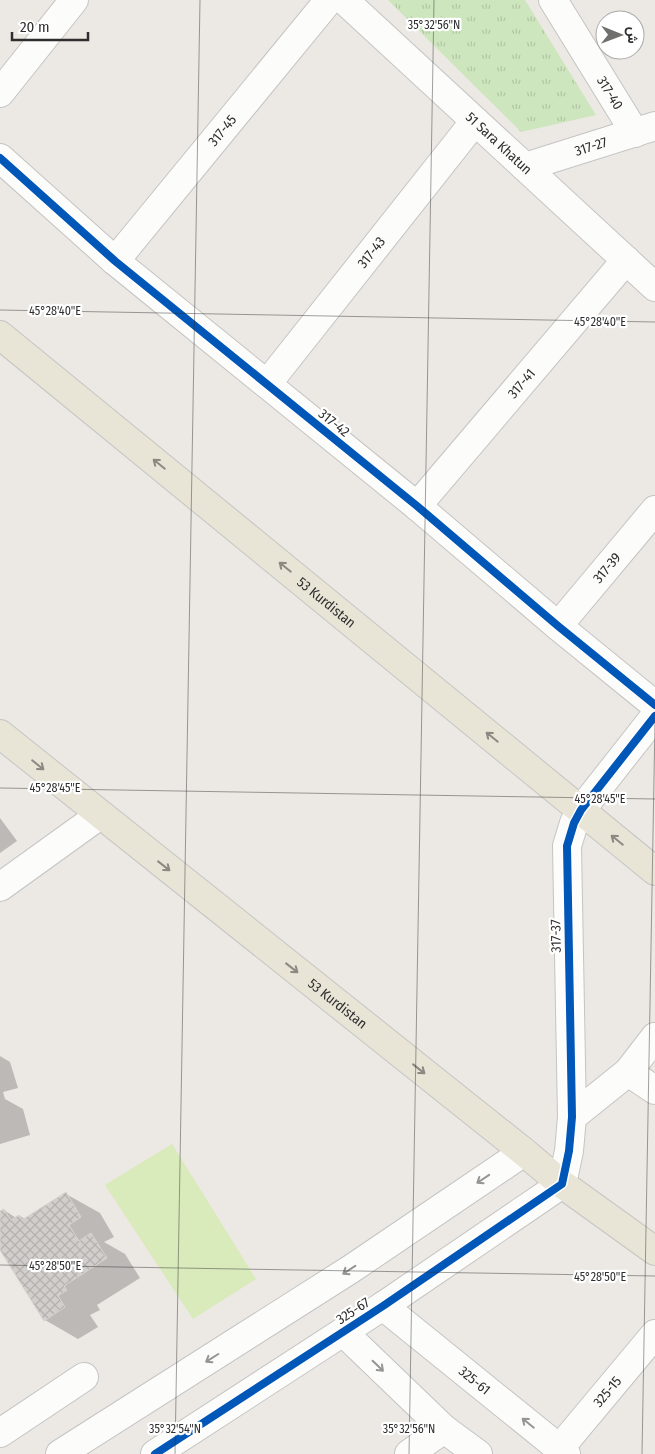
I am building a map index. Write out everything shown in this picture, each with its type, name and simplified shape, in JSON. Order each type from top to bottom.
[{"type":"main road","name":"53 Kurdistan","points":[[0,335],[655,870]]},
{"type":"main road","name":"53 Kurdistan","points":[[0,734],[562,1184],[655,1251]]},
{"type":"street","points":[[5,75],[74,0]]},
{"type":"street","name":"317-45","points":[[115,261],[329,0]]},
{"type":"street","name":"51 Sara Khatun","points":[[344,0],[655,286]]},
{"type":"street","name":"317-40","points":[[553,0],[645,130]]},
{"type":"street","name":"317-43","points":[[267,384],[475,120]]},
{"type":"street","name":"317-27","points":[[525,167],[645,130]]},
{"type":"street","name":"317-42","points":[[0,158],[115,261],[417,506],[558,626],[655,705]]},
{"type":"street","name":"317-41","points":[[417,506],[626,260]]},
{"type":"street","name":"317-39","points":[[558,626],[655,510]]},
{"type":"street","name":"317-37","points":[[562,1184],[569,1151],[572,1117],[567,846],[574,823],[581,810],[655,716]]},
{"type":"street","points":[[0,887],[100,815]]},
{"type":"street","points":[[572,1117],[628,1072],[655,1037]]},
{"type":"street","points":[[628,1072],[655,1090]]},
{"type":"street","points":[[60,1454],[351,1269],[524,1152]]},
{"type":"street","name":"325-67","points":[[155,1454],[383,1306],[562,1184]]},
{"type":"street","name":"325-61","points":[[383,1306],[563,1451]]},
{"type":"street","points":[[343,1332],[444,1429],[478,1454]]},
{"type":"street","name":"325-15","points":[[563,1451],[655,1334]]},
{"type":"street","points":[[0,1433],[84,1377]]},
{"type":"street","points":[[409,1454],[444,1429]]},
{"type":"green space","points":[[388,0],[525,0],[596,115],[521,132]]},
{"type":"green space","points":[[172,1144],[256,1279],[193,1319],[105,1185]]},
{"type":"building","points":[[66,1192],[81,1217],[69,1225],[79,1241],[91,1233],[107,1258],[64,1286],[67,1290],[58,1296],[65,1307],[44,1321],[0,1250],[0,1211],[4,1209],[11,1220],[19,1215],[22,1220]]},
{"type":"cycle path","points":[[0,158],[115,261],[417,506],[558,626],[655,705]]},
{"type":"cycle path","points":[[155,1454],[383,1306],[562,1184],[569,1151],[572,1117],[567,846],[574,823],[581,810],[655,716]]}]
